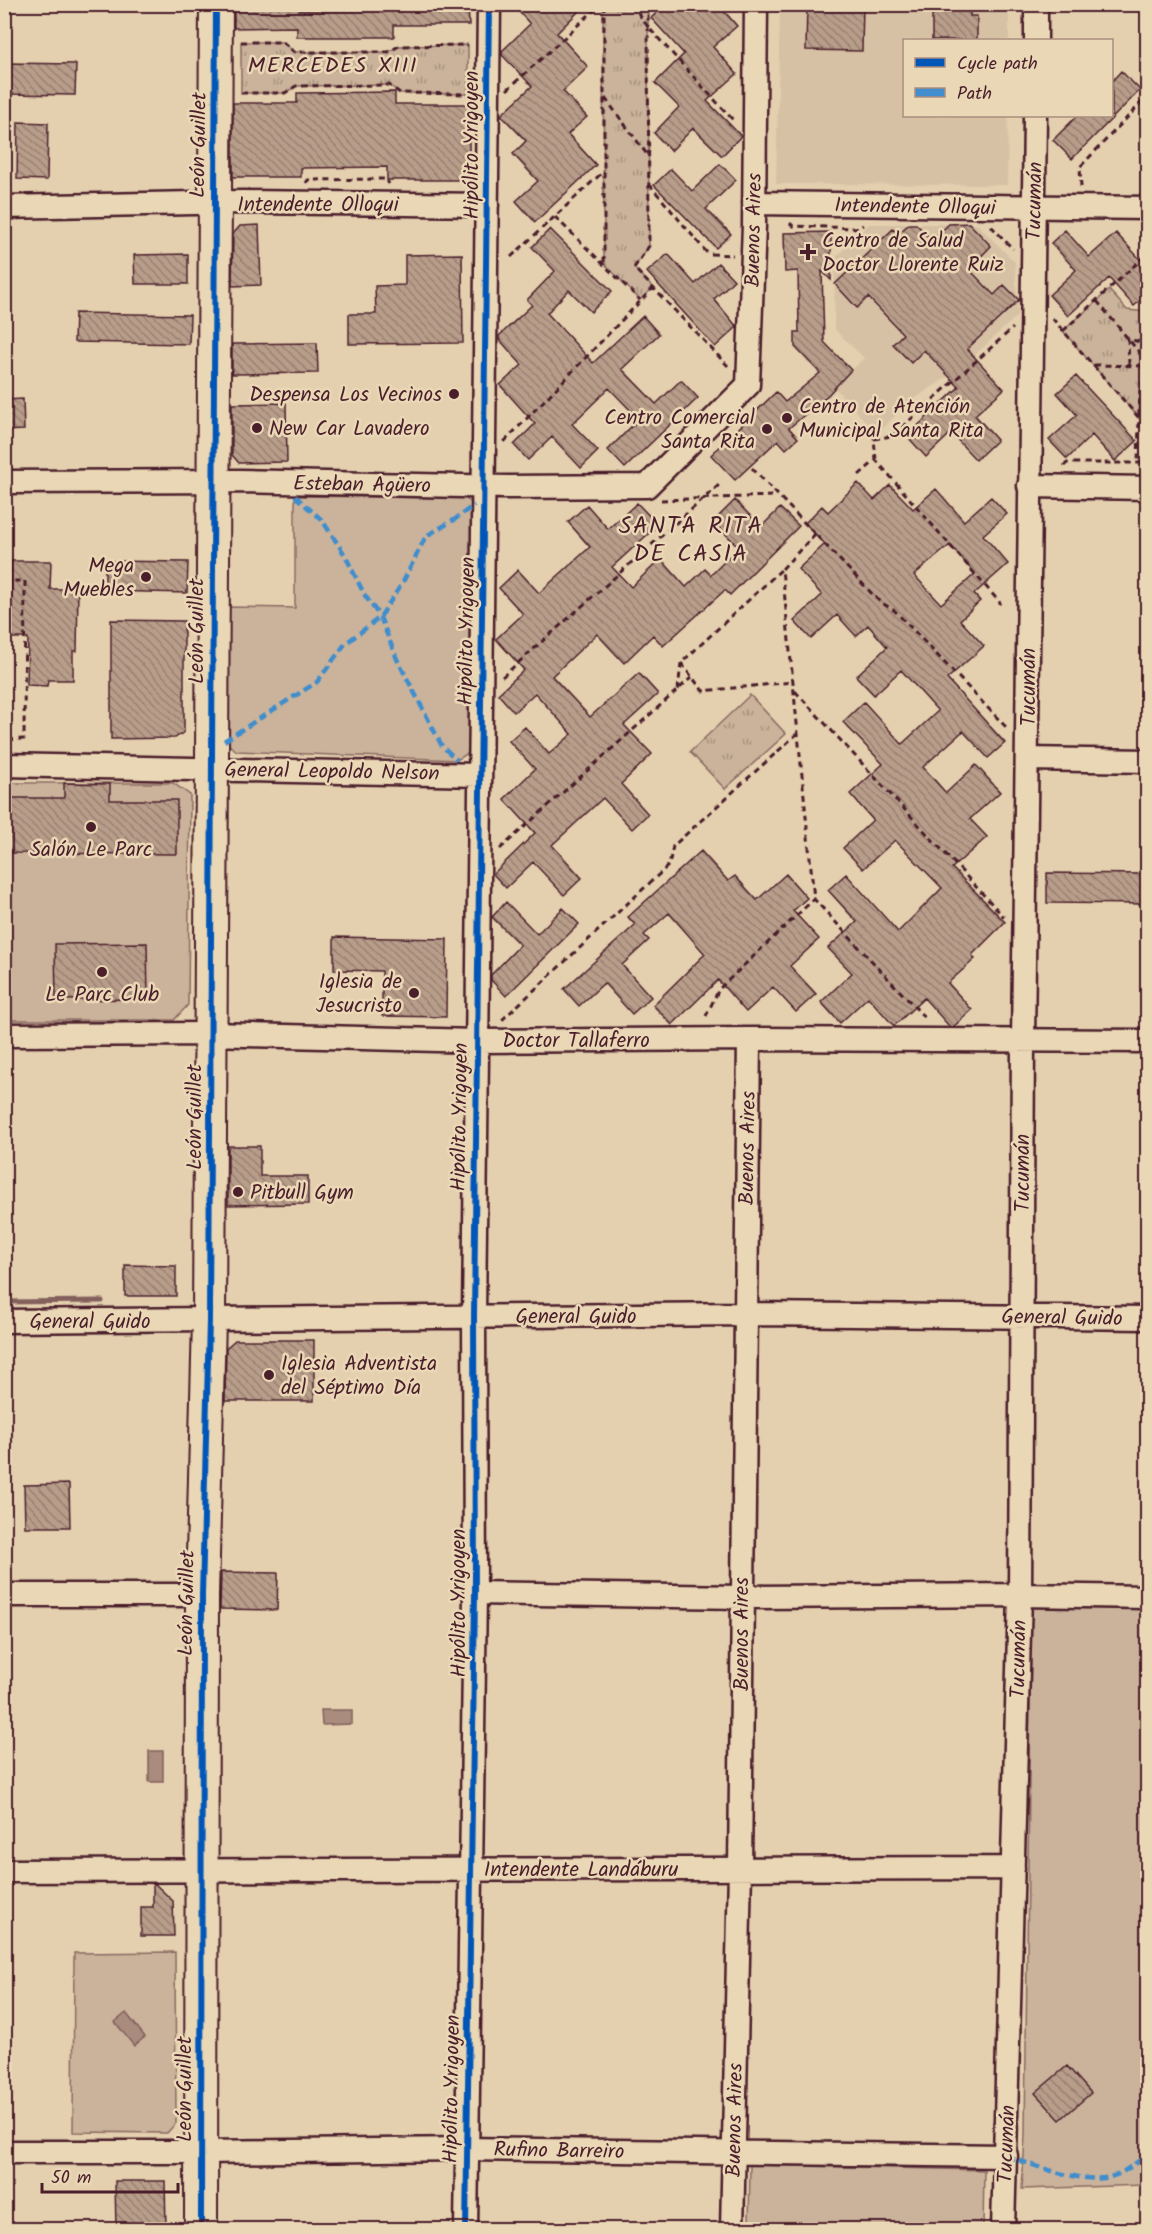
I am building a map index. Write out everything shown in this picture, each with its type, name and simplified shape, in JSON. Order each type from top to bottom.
[{"type":"street","name":"León Guillet","points":[[201,2229],[202,1595],[209,1320],[216,4]]},
{"type":"street","name":"Hipólito Yrigoyen","points":[[465,2229],[475,1593],[476,1041],[489,4]]},
{"type":"street","name":"Buenos Aires","points":[[697,435],[748,385],[754,203],[756,4]]},
{"type":"street","points":[[1036,4],[1036,39]]},
{"type":"street","name":"Tucumán","points":[[1004,2229],[1020,1595],[1023,1040],[1035,117]]},
{"type":"street","name":"Intendente Olloqui","points":[[4,207],[214,203],[488,205]]},
{"type":"street","name":"Intendente Olloqui","points":[[754,203],[1148,208]]},
{"type":"street","name":"Esteban Agüero","points":[[4,482],[647,486],[697,435]]},
{"type":"street","points":[[1029,486],[1148,488]]},
{"type":"street","points":[[1027,759],[1148,761]]},
{"type":"street","name":"General Leopoldo Nelson","points":[[4,765],[480,775]]},
{"type":"street","name":"Doctor Tallaferro","points":[[4,1035],[211,1034],[476,1041],[749,1039],[1148,1041]]},
{"type":"street","name":"Buenos Aires","points":[[732,2229],[740,1869],[744,1314],[749,1039]]},
{"type":"street","name":"General Guido","points":[[4,1321],[744,1314],[1148,1318]]},
{"type":"street","points":[[475,1593],[742,1597],[1020,1595],[1148,1597]]},
{"type":"street","points":[[4,1595],[202,1595]]},
{"type":"street","name":"Intendente Landáburu","points":[[4,1871],[1014,1868]]},
{"type":"street","name":"Rufino Barreiro","points":[[4,2152],[466,2149],[1006,2156]]},
{"type":"path","points":[[501,95],[603,4]]},
{"type":"path","points":[[603,4],[604,263]]},
{"type":"path","points":[[633,4],[648,27],[741,129]]},
{"type":"path","points":[[648,4],[649,246],[634,268],[729,367]]},
{"type":"path","points":[[236,37],[241,42],[283,42],[294,52],[388,52],[399,46],[468,45],[468,55]]},
{"type":"path","points":[[241,42],[241,52]]},
{"type":"path","points":[[468,84],[468,94]]},
{"type":"path","points":[[235,96],[241,93],[285,93],[296,86],[389,85],[400,93],[468,94],[472,98]]},
{"type":"path","points":[[604,97],[649,158]]},
{"type":"path","points":[[1075,192],[1081,186],[1080,167],[1142,102]]},
{"type":"path","points":[[511,257],[604,171]]},
{"type":"path","points":[[304,185],[308,180],[386,179],[390,186]]},
{"type":"path","points":[[649,184],[708,254],[740,255]]},
{"type":"path","points":[[1081,186],[1092,187]]},
{"type":"path","points":[[555,217],[640,300]]},
{"type":"path","points":[[985,220],[1019,255]]},
{"type":"path","points":[[788,221],[793,226],[858,228],[864,224]]},
{"type":"path","points":[[1063,331],[1148,253]]},
{"type":"path","points":[[502,443],[653,288]]},
{"type":"path","points":[[1097,301],[1148,365]]},
{"type":"path","points":[[1051,317],[1139,417]]},
{"type":"path","points":[[1001,604],[876,460],[874,439],[892,436],[1021,321]]},
{"type":"path","points":[[1128,339],[1148,344]]},
{"type":"path","points":[[1128,339],[1129,366]]},
{"type":"path","points":[[1094,364],[1148,365]]},
{"type":"path","points":[[1138,463],[1140,387],[1148,372]]},
{"type":"path","points":[[859,474],[876,460]]},
{"type":"path","points":[[1062,468],[1067,463],[1148,463]]},
{"type":"path","points":[[752,468],[879,602],[895,611],[1007,728]]},
{"type":"path","points":[[499,681],[719,485]]},
{"type":"path","points":[[658,501],[772,496],[773,492]]},
{"type":"path","points":[[678,690],[681,663],[782,569],[815,534]]},
{"type":"path","points":[[782,569],[814,899],[926,1020]]},
{"type":"path","points":[[4,581],[25,581],[25,603],[24,739],[4,740]]},
{"type":"path","points":[[681,663],[703,691],[793,682]]},
{"type":"path","points":[[500,849],[692,677]]},
{"type":"path","points":[[794,691],[1012,925]]},
{"type":"path","points":[[495,1027],[669,865],[673,846],[798,733]]},
{"type":"path","points":[[706,1016],[719,990],[814,899]]},
{"type":"shaded area","points":[[780,5],[1009,5],[1009,39],[903,39],[903,117],[1008,117],[1007,185],[776,184]]},
{"type":"shaded area","points":[[869,224],[977,224],[1015,262],[1018,315],[961,368],[908,403],[877,434],[834,387],[864,358],[834,329],[835,258]]},
{"type":"shaded area","points":[[321,1710],[352,1710],[352,1724],[322,1725]]},
{"type":"shaded area","points":[[149,1751],[163,1751],[163,1782],[149,1782]]},
{"type":"shaded area","points":[[126,2013],[145,2037],[134,2046],[115,2022]]},
{"type":"green space","points":[[603,5],[648,5],[649,246],[634,268],[653,288],[640,300],[604,263]]},
{"type":"green space","points":[[241,42],[283,42],[294,52],[388,52],[399,46],[468,45],[468,94],[400,93],[389,85],[296,86],[285,93],[241,93]]},
{"type":"green space","points":[[1109,290],[1127,310],[1147,312],[1147,385],[1140,387],[1139,418],[1063,331]]},
{"type":"green space","points":[[295,496],[465,498],[474,505],[473,750],[457,760],[237,751],[224,741],[225,607],[295,608]]},
{"type":"green space","points":[[750,695],[786,734],[725,789],[690,752]]},
{"type":"green space","points":[[4,783],[173,783],[190,795],[188,1005],[174,1020],[5,1020]]},
{"type":"green space","points":[[1147,1604],[1147,2229],[1144,2229],[1145,2185],[1022,2189],[1025,2136],[1031,1605]]},
{"type":"green space","points":[[175,1952],[176,2123],[167,2133],[73,2132],[74,1953]]},
{"type":"green space","points":[[750,2165],[984,2170],[983,2229],[749,2229]]},
{"type":"building","points":[[234,4],[300,4],[300,10],[387,9],[387,4],[468,4],[469,25],[394,25],[394,37],[297,37],[297,27],[234,28]]},
{"type":"building","points":[[512,4],[586,4],[557,33],[588,67],[563,91],[587,117],[568,134],[596,165],[535,222],[516,201],[538,181],[513,154],[526,141],[501,115],[532,86],[502,55],[502,51],[530,24]]},
{"type":"building","points":[[666,4],[718,4],[737,26],[713,47],[737,74],[707,101],[741,136],[722,156],[693,128],[671,151],[654,133],[679,107],[655,83],[684,54],[651,18]]},
{"type":"building","points":[[807,4],[863,4],[862,51],[806,50]]},
{"type":"building","points":[[932,4],[970,4],[970,16],[977,16],[977,39],[932,39]]},
{"type":"building","points":[[4,63],[76,64],[75,95],[4,94]]},
{"type":"building","points":[[1121,71],[1140,90],[1072,159],[1053,140],[1076,117],[1113,117],[1113,80]]},
{"type":"building","points":[[395,92],[395,104],[469,104],[469,180],[387,180],[387,167],[301,168],[301,177],[233,177],[233,103],[297,103],[297,93]]},
{"type":"building","points":[[18,122],[48,123],[47,180],[17,179]]},
{"type":"building","points":[[720,164],[736,180],[706,209],[731,234],[716,248],[654,185],[671,169],[692,191]]},
{"type":"building","points":[[969,223],[991,246],[969,269],[994,295],[1004,285],[1019,300],[967,349],[1004,389],[975,415],[997,440],[976,460],[951,433],[926,457],[907,436],[959,387],[924,350],[911,363],[893,344],[903,334],[868,297],[857,308],[835,284],[893,229],[898,234],[909,224],[916,224],[932,240],[949,224]]},
{"type":"building","points":[[259,225],[261,285],[232,286],[233,234],[240,226]]},
{"type":"building","points":[[550,229],[612,291],[591,312],[569,290],[547,313],[593,363],[643,316],[659,334],[622,369],[656,404],[681,380],[698,398],[625,468],[608,450],[639,419],[609,388],[572,424],[598,451],[581,468],[552,437],[528,460],[514,445],[535,424],[500,385],[522,365],[499,339],[499,336],[532,305],[527,300],[555,271],[532,247]]},
{"type":"building","points":[[1065,230],[1089,257],[1116,233],[1148,268],[1148,294],[1134,306],[1109,278],[1068,316],[1049,295],[1076,270],[1051,243]]},
{"type":"building","points":[[831,232],[831,280],[822,271],[824,342],[851,370],[828,395],[789,428],[798,438],[786,449],[778,440],[735,480],[711,455],[776,392],[785,402],[820,373],[795,347],[795,332],[799,332],[798,271],[785,272],[784,233]]},
{"type":"building","points":[[188,254],[188,284],[135,284],[134,255]]},
{"type":"building","points":[[462,254],[463,343],[349,344],[349,314],[376,314],[375,286],[405,285],[405,255]]},
{"type":"building","points":[[668,254],[695,284],[718,263],[734,280],[714,299],[737,327],[715,347],[647,272]]},
{"type":"building","points":[[75,313],[190,315],[189,344],[74,342]]},
{"type":"building","points":[[317,343],[318,373],[232,374],[232,344]]},
{"type":"building","points":[[1076,376],[1137,441],[1115,461],[1092,435],[1067,459],[1049,440],[1077,415],[1057,393]]},
{"type":"building","points":[[23,399],[24,430],[4,431],[4,400]]},
{"type":"building","name":"New Car Lavadero","points":[[286,403],[287,462],[239,463],[232,455],[232,404]]},
{"type":"building","points":[[858,483],[874,500],[890,485],[913,509],[936,489],[964,521],[991,497],[1007,514],[983,535],[1008,564],[974,594],[980,601],[960,620],[984,646],[947,679],[1005,743],[988,758],[963,731],[923,767],[946,793],[976,765],[1000,792],[970,819],[987,837],[952,868],[1005,922],[972,955],[975,959],[948,983],[972,1010],[953,1027],[950,1027],[924,998],[894,1026],[868,997],[840,1023],[821,1002],[852,973],[828,948],[857,922],[828,890],[846,874],[898,932],[942,888],[895,840],[863,869],[843,848],[873,820],[850,794],[883,764],[843,722],[864,702],[902,744],[938,711],[901,670],[874,695],[856,676],[887,647],[868,625],[856,636],[837,615],[811,639],[794,621],[822,595],[798,569],[825,544],[805,523],[822,506],[828,512]],"holes":[[[950,545],[975,574],[941,604],[914,575]]]},
{"type":"building","points":[[735,500],[761,527],[780,508],[799,526],[730,595],[725,590],[663,646],[653,635],[624,663],[597,634],[552,676],[590,717],[639,673],[658,694],[624,725],[652,754],[621,784],[648,814],[632,829],[603,798],[552,845],[582,878],[564,895],[533,862],[506,888],[493,874],[535,833],[504,799],[535,769],[509,741],[525,727],[549,754],[572,734],[535,693],[514,712],[498,694],[524,670],[496,639],[523,614],[499,588],[518,570],[539,593],[590,547],[568,522],[587,505],[608,529],[637,503],[658,525],[612,567],[631,587],[661,559],[686,587],[705,569],[711,575],[739,547],[713,522]]},
{"type":"building","points":[[11,561],[51,561],[50,589],[78,589],[77,651],[73,651],[73,680],[48,680],[47,686],[27,685],[28,638],[4,638],[4,596],[11,596]]},
{"type":"building","name":"Mega Muebles","points":[[105,561],[188,562],[187,593],[105,591]]},
{"type":"building","points":[[111,620],[184,621],[184,732],[175,738],[111,739]]},
{"type":"building","name":"Salón Le Parc","points":[[64,783],[110,784],[110,800],[177,800],[177,854],[4,853],[4,798],[64,798]]},
{"type":"building","points":[[701,851],[728,881],[735,876],[757,900],[786,874],[807,898],[793,911],[819,939],[790,966],[816,994],[796,1012],[773,987],[746,1012],[718,980],[672,1025],[653,1005],[705,954],[669,913],[644,935],[649,940],[622,965],[651,997],[632,1014],[604,983],[579,1006],[564,989],[635,925],[628,917]]},
{"type":"building","points":[[1047,873],[1148,874],[1148,904],[1047,903]]},
{"type":"building","points":[[506,902],[537,934],[563,908],[579,924],[506,996],[491,980],[491,975],[520,945],[492,917]]},
{"type":"building","name":"Iglesia de Jesucristo","points":[[334,937],[447,939],[446,1017],[382,1016],[382,971],[334,970]]},
{"type":"building","name":"Le Parc Club","points":[[147,943],[148,999],[56,1000],[55,944]]},
{"type":"building","points":[[228,1146],[260,1146],[260,1176],[308,1176],[308,1204],[228,1205]]},
{"type":"building","points":[[125,1265],[176,1266],[176,1296],[125,1296]]},
{"type":"building","name":"Iglesia Adventista del Séptimo Día","points":[[235,1340],[314,1340],[314,1401],[225,1401],[226,1348]]},
{"type":"building","points":[[69,1484],[70,1527],[25,1527],[24,1485]]},
{"type":"building","points":[[221,1572],[278,1573],[277,1610],[220,1609]]},
{"type":"building","points":[[153,1884],[173,1901],[174,1936],[141,1936],[141,1907],[153,1907]]},
{"type":"building","points":[[1067,2066],[1091,2093],[1060,2120],[1035,2093]]},
{"type":"building","points":[[115,2181],[165,2181],[166,2229],[116,2229]]},
{"type":"waterway","points":[[4,1302],[102,1301]]},
{"type":"marked path","points":[[295,496],[322,520],[345,555],[364,594],[380,617],[397,659],[442,746],[457,760]]},
{"type":"marked path","points":[[224,741],[317,682],[345,644],[380,617],[403,582],[426,536],[474,505]]},
{"type":"marked path","points":[[1006,2156],[1076,2177],[1104,2178],[1124,2171],[1148,2155]]},
{"type":"cycle path","points":[[201,2230],[202,1595],[209,1320],[216,4]]},
{"type":"cycle path","points":[[466,2230],[475,1593],[474,1317],[489,4]]},
{"type":"place","name":"Centro de Salud Doctor Llorente Ruiz","points":[[808,252]]},
{"type":"place","name":"Despensa Los Vecinos","points":[[454,394]]},
{"type":"place","name":"Centro de Atención Municipal Santa Rita","points":[[787,418]]},
{"type":"place","name":"New Car Lavadero","points":[[257,428]]},
{"type":"place","name":"Centro Comercial Santa Rita","points":[[767,429]]},
{"type":"place","name":"Mega Muebles","points":[[146,577]]},
{"type":"place","name":"Salón Le Parc","points":[[91,827]]},
{"type":"place","name":"Le Parc Club","points":[[102,972]]},
{"type":"place","name":"Iglesia de Jesucristo","points":[[414,993]]},
{"type":"place","name":"Pitbull Gym","points":[[238,1192]]},
{"type":"place","name":"Iglesia Adventista del Séptimo Día","points":[[269,1375]]},
{"type":"district","name":"MERCEDES XIII","points":[[333,64]]},
{"type":"district","name":"SANTA RITA DE CASIA","points":[[691,539]]}]
